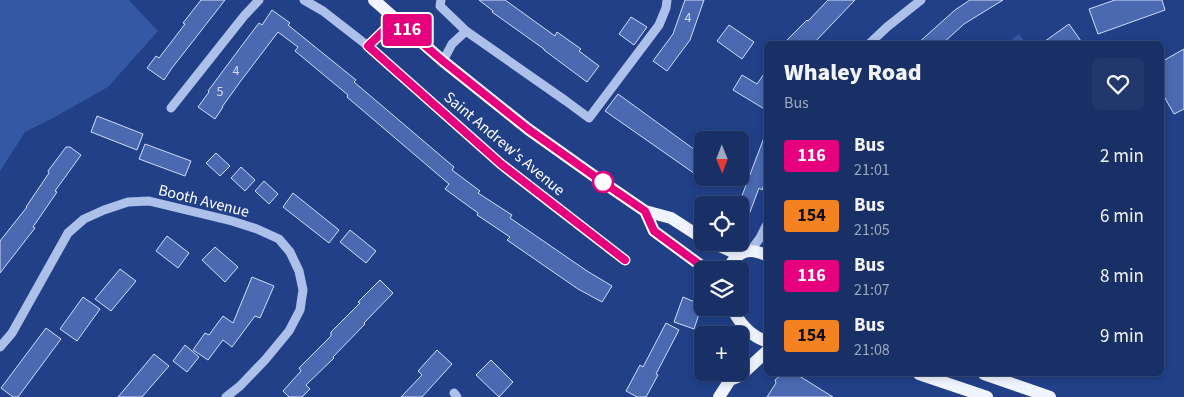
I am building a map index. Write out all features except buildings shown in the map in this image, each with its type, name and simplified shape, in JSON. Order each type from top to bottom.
[{"type":"main road","name":"Saint Andrew's Avenue","points":[[374,0],[443,61],[528,129],[645,211],[672,218],[694,233]]},
{"type":"main road","name":"Saint Andrew's Avenue","points":[[645,211],[654,231],[695,261]]},
{"type":"main road","points":[[731,251],[748,251],[764,255]]},
{"type":"main road","points":[[733,261],[738,255],[748,251]]},
{"type":"main road","points":[[737,316],[740,322],[753,334],[764,340]]},
{"type":"main road","points":[[739,326],[740,322]]},
{"type":"main road","points":[[749,368],[764,354]]},
{"type":"main road","points":[[925,376],[987,397]]},
{"type":"main road","points":[[990,376],[1050,397]]},
{"type":"main road","points":[[719,397],[727,381]]},
{"type":"street","points":[[171,108],[244,16],[259,0]]},
{"type":"street","name":"Saint Andrew's Avenue","points":[[304,0],[323,10],[368,46],[501,164],[625,260]]},
{"type":"street","points":[[441,0],[440,6],[466,31],[589,118],[660,25],[667,0]]},
{"type":"street","points":[[872,41],[921,0]]},
{"type":"street","points":[[368,46],[395,20]]},
{"type":"street","points":[[443,61],[452,44],[466,31]]},
{"type":"street","name":"Booth Avenue","points":[[0,346],[12,334],[68,233],[84,219],[104,210],[128,202],[149,200],[258,229],[279,239],[290,252],[299,271],[303,290],[300,310],[289,331],[240,386],[226,397]]},
{"type":"street","points":[[749,250],[760,238],[764,230]]},
{"type":"shaded area","points":[[0,0],[129,0],[158,31],[108,87],[25,132],[0,171]]},
{"type":"shaded area","points":[[1019,34],[1024,41],[1011,41]]},
{"type":"bus line","name":"116","points":[[625,260],[501,164],[368,46],[395,20],[528,129],[645,211],[654,231],[695,261]]}]
